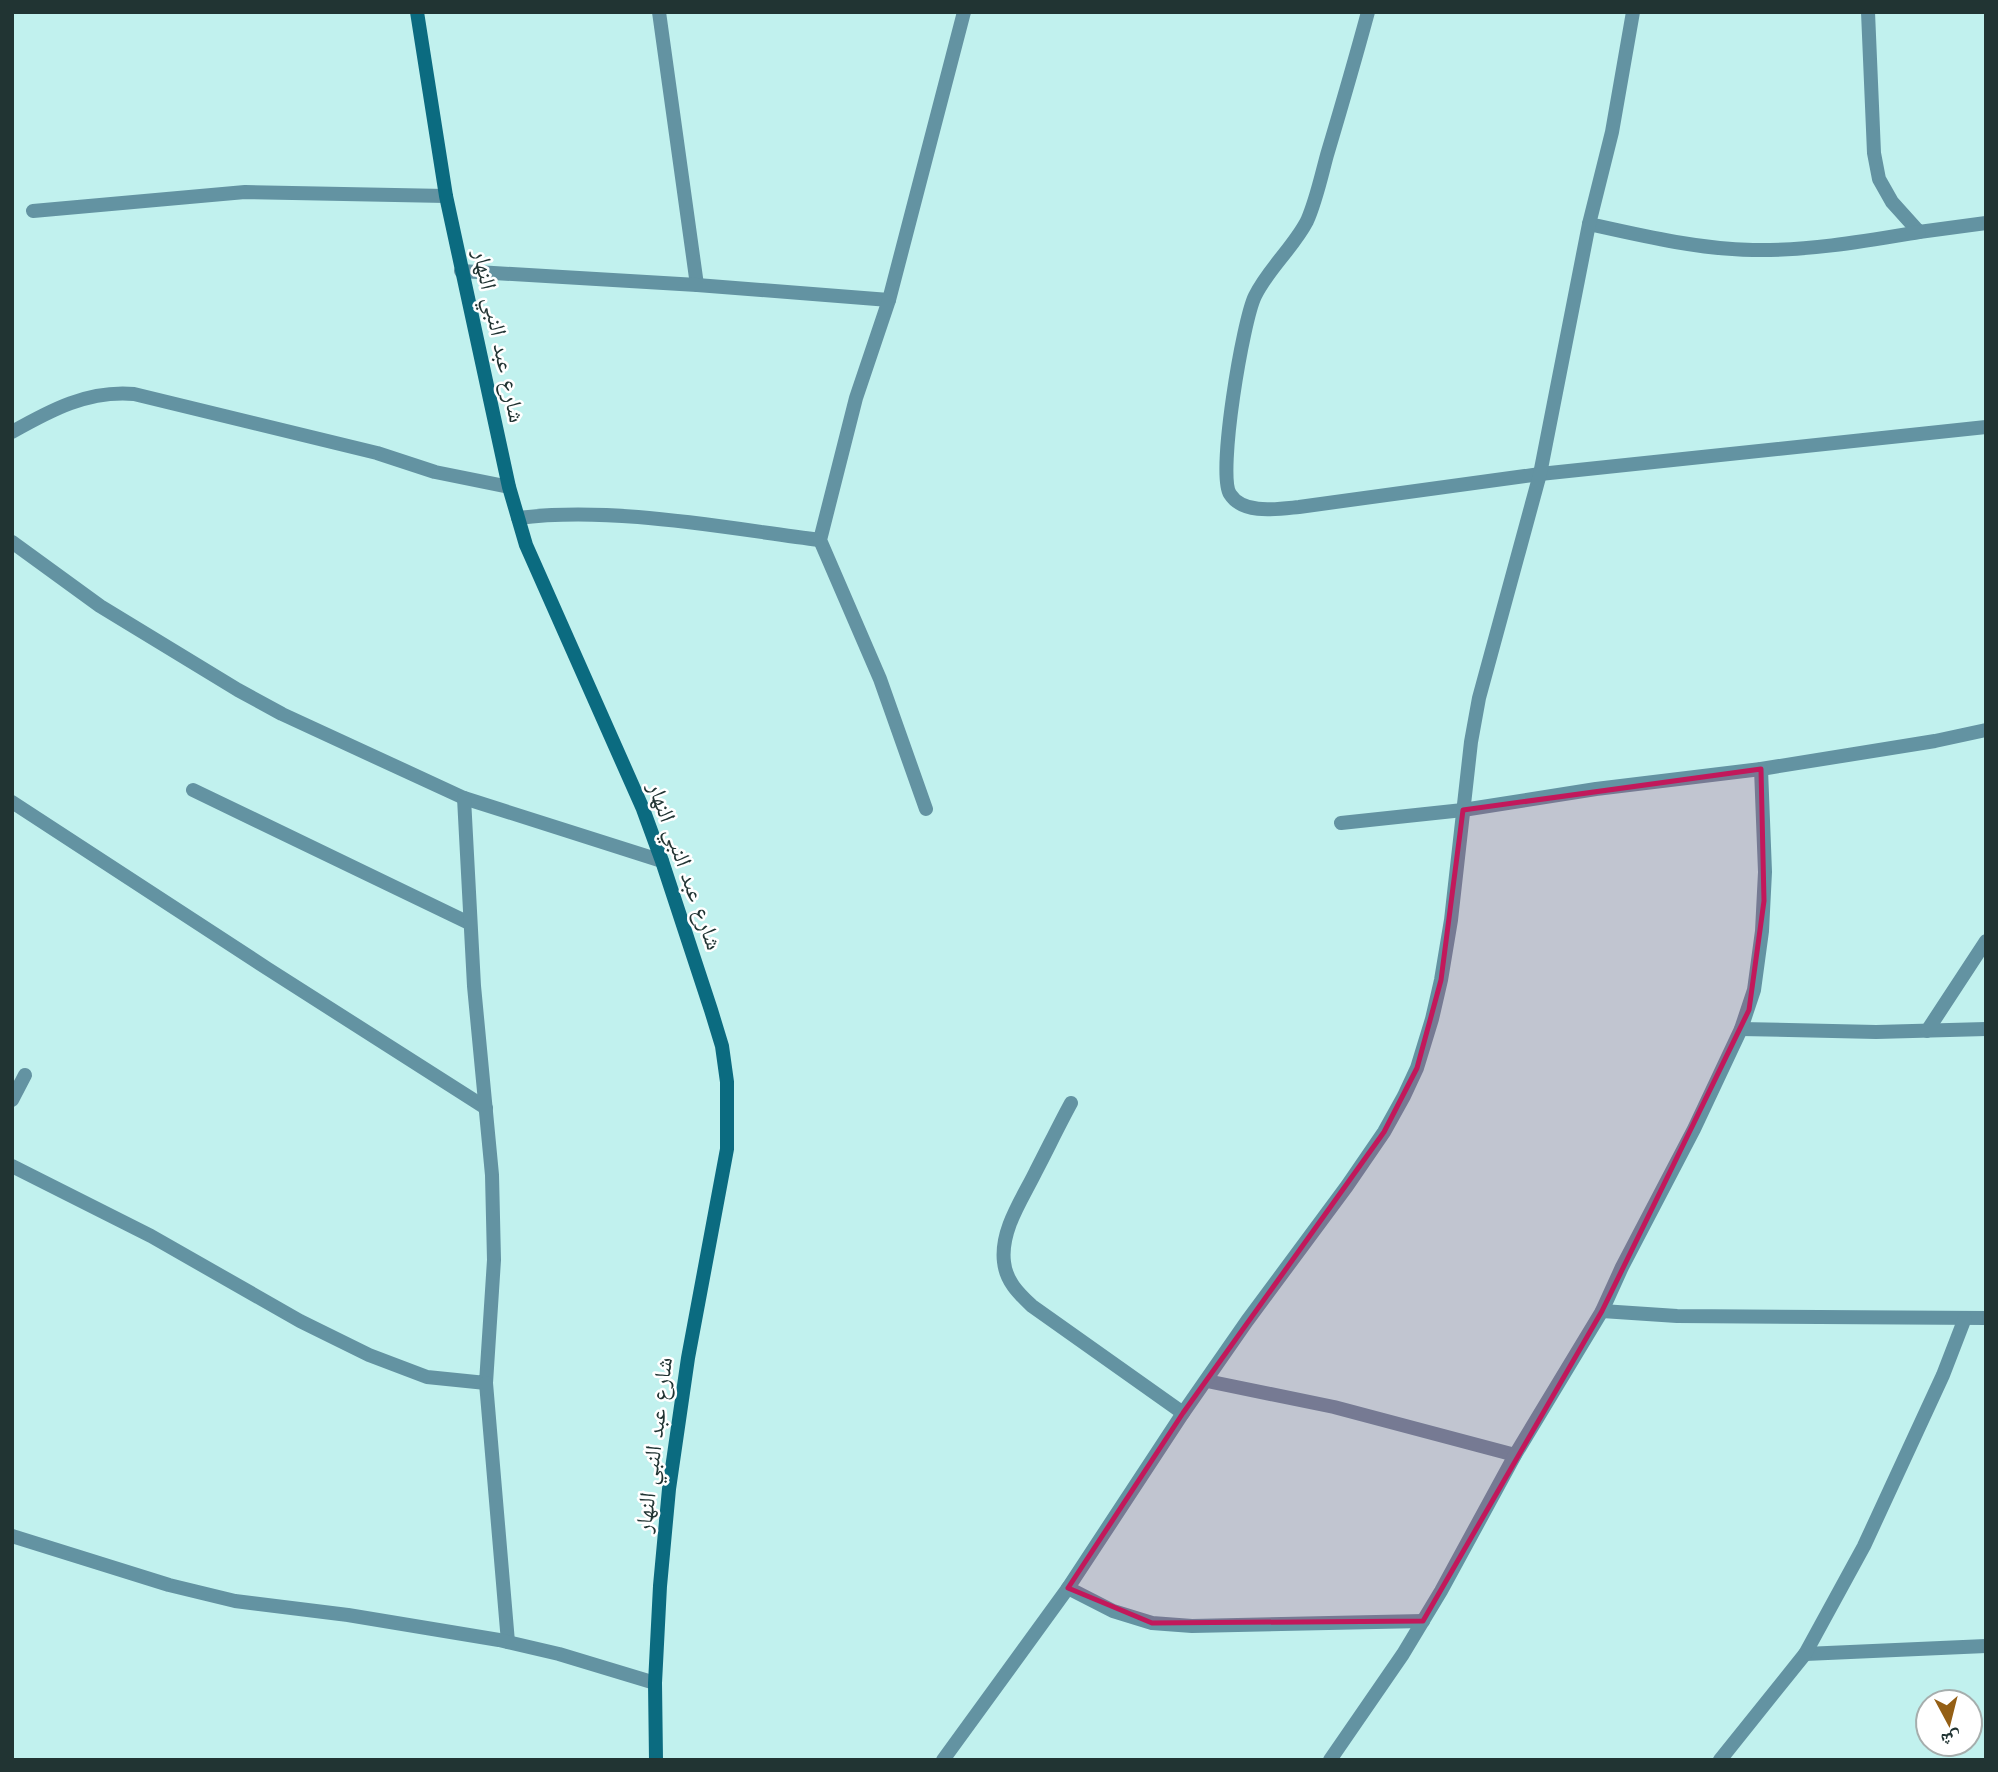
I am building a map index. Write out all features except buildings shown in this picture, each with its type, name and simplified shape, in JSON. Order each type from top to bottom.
[{"type":"street","name":"شارع عبد النبي النهار","points":[[417,12],[446,196],[518,518],[526,545],[643,809],[722,1046],[727,1083],[727,1149],[688,1358],[669,1489],[655,1683],[656,1760]]},
{"type":"street","points":[[659,12],[697,285]]},
{"type":"street","points":[[926,809],[880,679],[820,540],[856,398],[889,300],[964,12]]},
{"type":"street","points":[[1368,12],[1307,221],[1257,291],[1247,317],[1225,471],[1230,495],[1240,504],[1273,509],[1334,504],[1540,474],[1986,428]]},
{"type":"street","points":[[943,1760],[1068,1588],[1247,1321],[1384,1132],[1405,1096],[1417,1068],[1433,1019],[1441,981],[1479,698],[1540,474],[1589,224],[1612,132],[1633,12]]},
{"type":"street","points":[[1868,12],[1874,153],[1879,178],[1892,202],[1919,232]]},
{"type":"street","points":[[33,211],[246,192],[446,196]]},
{"type":"street","points":[[1589,224],[1679,243],[1755,250],[1821,247],[1986,223]]},
{"type":"street","points":[[461,271],[889,300]]},
{"type":"street","points":[[12,432],[71,401],[102,394],[134,394],[377,453],[435,472],[509,486]]},
{"type":"street","points":[[518,518],[553,514],[624,517],[820,540]]},
{"type":"street","points":[[12,542],[100,606],[238,690],[282,713],[464,798],[662,862]]},
{"type":"street","points":[[1341,823],[1463,810],[1596,789],[1761,769],[1935,741],[1986,730]]},
{"type":"street","points":[[1330,1760],[1423,1622],[1515,1455],[1602,1311],[1741,1029],[1754,990],[1762,931],[1765,872],[1761,769]]},
{"type":"street","points":[[193,790],[469,923]]},
{"type":"street","points":[[464,798],[469,923],[492,1175],[494,1260],[486,1383],[508,1642]]},
{"type":"street","points":[[12,802],[486,1108]]},
{"type":"street","points":[[1927,1031],[1986,941]]},
{"type":"street","points":[[1741,1029],[1876,1032],[1986,1029]]},
{"type":"street","points":[[12,1100],[25,1076]]},
{"type":"street","points":[[1071,1102],[1013,1217],[1005,1241],[1007,1275],[1014,1289],[1032,1306],[1183,1413]]},
{"type":"street","points":[[12,1166],[151,1236],[300,1321],[369,1355],[427,1377],[486,1383]]},
{"type":"street","points":[[1602,1311],[1677,1316],[1986,1318]]},
{"type":"street","points":[[1720,1760],[1805,1654],[1864,1546],[1943,1375],[1965,1318]]},
{"type":"street","points":[[1207,1381],[1334,1407],[1515,1455]]},
{"type":"street","points":[[12,1536],[169,1585],[235,1601],[348,1615],[508,1642],[559,1654],[655,1683]]},
{"type":"street","points":[[1068,1588],[1113,1611],[1152,1623],[1192,1626],[1423,1622]]},
{"type":"street","points":[[1805,1654],[1986,1646]]},
{"type":"highlighted area","points":[[1761,769],[1764,901],[1749,1010],[1602,1311],[1423,1621],[1152,1623],[1068,1588],[1183,1413],[1384,1132],[1417,1068],[1441,980],[1463,810]]}]
